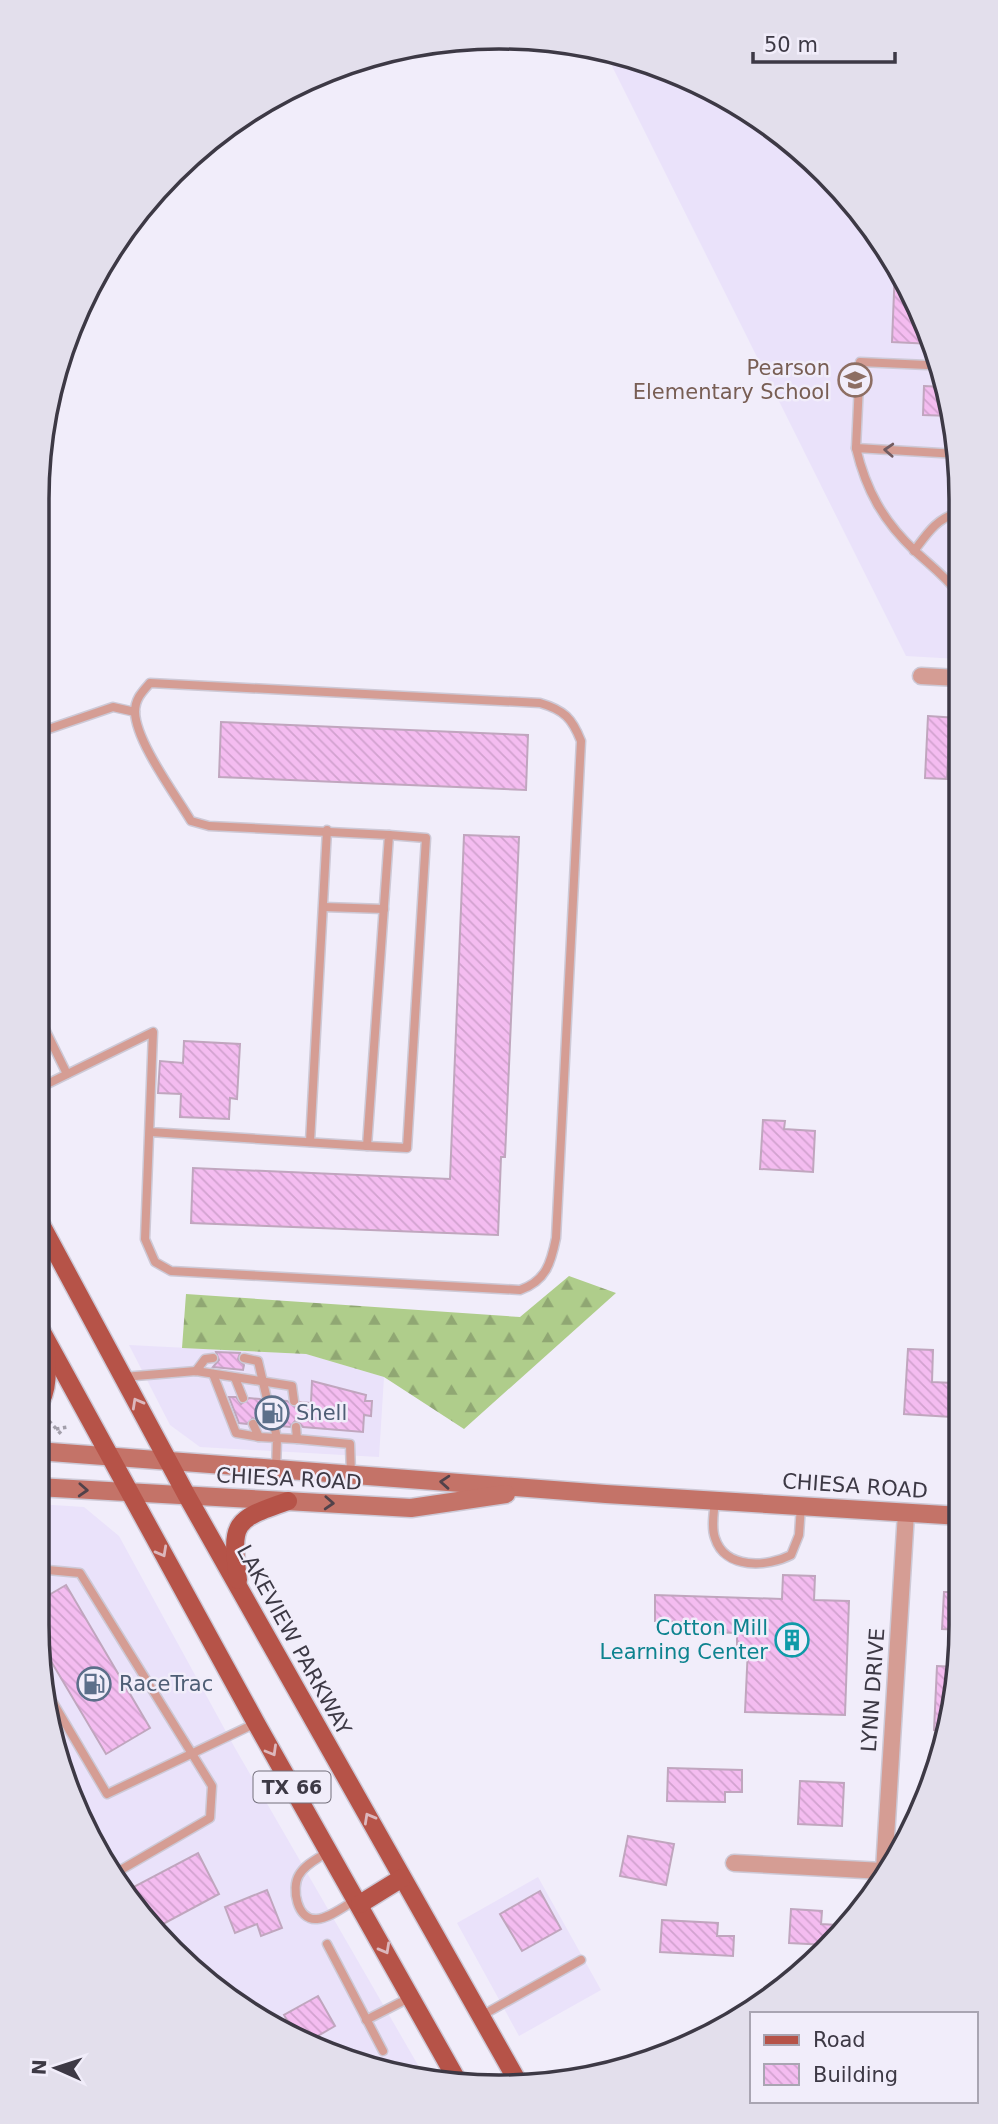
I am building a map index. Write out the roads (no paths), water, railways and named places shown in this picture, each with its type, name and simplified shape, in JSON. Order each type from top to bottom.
[{"type":"main road","name":"LAKEVIEW PARKWAY","points":[[49,1239],[187,1496],[514,2074]]},
{"type":"main road","name":"TX 66","points":[[49,1344],[256,1723],[453,2072]]},
{"type":"main road","name":"CHIESA ROAD","points":[[49,1452],[351,1476],[949,1515]]},
{"type":"main road","name":"CHIESA ROAD","points":[[49,1488],[411,1508],[537,1489]]},
{"type":"main road","points":[[238,1587],[233,1544],[238,1526],[250,1515],[288,1501]]},
{"type":"main road","points":[[358,1902],[402,1878]]},
{"type":"street","points":[[921,676],[949,678]]},
{"type":"street","name":"LYNN DRIVE","points":[[884,1858],[906,1513]]},
{"type":"street","points":[[734,1863],[876,1870]]},
{"type":"lane","points":[[927,365],[860,362],[856,448],[873,502],[889,525],[949,582]]},
{"type":"lane","points":[[856,448],[946,453]]},
{"type":"lane","points":[[914,551],[933,525],[949,515]]},
{"type":"lane","points":[[49,1083],[153,1032],[145,1239],[155,1262],[171,1271],[520,1290],[536,1284],[551,1265],[555,1238],[581,741],[573,720],[559,709],[540,703],[150,683],[138,695],[135,712],[141,735],[191,821],[209,826],[327,830],[426,838],[407,1148],[150,1132]]},
{"type":"lane","points":[[49,729],[113,707],[135,712]]},
{"type":"lane","points":[[310,1142],[327,830]]},
{"type":"lane","points":[[367,1146],[389,835]]},
{"type":"lane","points":[[324,907],[384,909]]},
{"type":"lane","points":[[49,1037],[67,1074]]},
{"type":"lane","points":[[196,1371],[205,1359],[213,1358]]},
{"type":"lane","points":[[244,1358],[258,1361],[267,1399]]},
{"type":"lane","points":[[123,1377],[196,1371],[292,1386],[294,1401]]},
{"type":"lane","points":[[213,1374],[236,1433],[350,1444],[351,1476]]},
{"type":"lane","points":[[235,1378],[243,1398]]},
{"type":"lane","points":[[253,1424],[260,1437]]},
{"type":"lane","points":[[274,1425],[277,1438],[276,1470]]},
{"type":"lane","points":[[296,1427],[296,1439]]},
{"type":"lane","points":[[715,1500],[715,1539],[722,1551],[734,1560],[750,1564],[780,1561],[791,1555],[799,1535],[801,1505]]},
{"type":"lane","points":[[49,1570],[80,1573],[212,1786],[210,1818],[121,1869]]},
{"type":"lane","points":[[58,1710],[107,1794],[256,1723]]},
{"type":"lane","points":[[329,1851],[309,1864],[297,1877],[295,1895],[299,1908],[311,1919],[320,1919],[358,1902]]},
{"type":"lane","points":[[327,1944],[383,2051]]},
{"type":"lane","points":[[481,2016],[581,1959]]},
{"type":"lane","points":[[366,2020],[411,1997]]},
{"type":"place","name":"Pearson Elementary School","points":[[855,380]]},
{"type":"place","name":"Shell","points":[[272,1413]]},
{"type":"place","name":"Cotton Mill Learning Center","points":[[792,1640]]},
{"type":"place","name":"RaceTrac","points":[[94,1684]]}]
